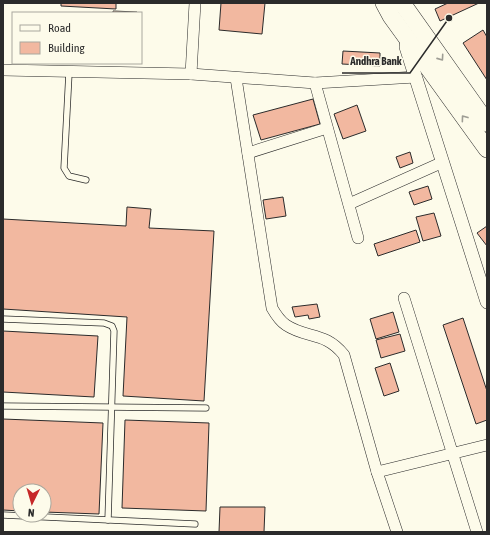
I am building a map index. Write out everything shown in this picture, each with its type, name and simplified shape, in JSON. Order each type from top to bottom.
[{"type":"main road","points":[[384,3],[407,38],[487,149]]},
{"type":"main road","points":[[407,5],[487,123]]},
{"type":"street","points":[[191,74],[195,3]]},
{"type":"street","points":[[407,38],[406,47],[487,302]]},
{"type":"street","points":[[3,70],[68,73],[191,74],[315,83],[416,77]]},
{"type":"street","points":[[236,78],[272,308],[279,319],[288,326],[327,340],[336,345],[344,355],[377,472],[397,532]]},
{"type":"street","points":[[315,83],[358,238]]},
{"type":"street","points":[[248,154],[327,128]]},
{"type":"street","points":[[348,204],[443,162]]},
{"type":"street","points":[[404,298],[477,532]]},
{"type":"street","points":[[377,472],[487,445]]},
{"type":"lane","points":[[68,73],[64,168],[69,176],[86,180]]},
{"type":"lane","points":[[3,319],[110,324],[114,331],[108,520]]},
{"type":"lane","points":[[3,406],[206,408]]},
{"type":"lane","points":[[3,515],[195,524]]},
{"type":"building","points":[[61,3],[116,3],[116,9],[61,6]]},
{"type":"building","points":[[221,3],[265,3],[262,34],[219,30]]},
{"type":"building","points":[[448,3],[479,3],[440,21],[435,9]]},
{"type":"building","points":[[113,11],[137,12],[113,12]]},
{"type":"building","points":[[483,30],[487,37],[487,80],[463,43]]},
{"type":"building","points":[[343,51],[380,53],[380,66],[342,64]]},
{"type":"building","points":[[313,99],[320,124],[261,140],[253,115]]},
{"type":"building","points":[[357,105],[366,131],[343,139],[334,114]]},
{"type":"building","points":[[410,152],[413,163],[400,168],[396,157]]},
{"type":"building","points":[[428,186],[432,199],[414,205],[409,192]]},
{"type":"building","points":[[283,197],[286,216],[266,219],[263,200]]},
{"type":"building","points":[[127,207],[151,209],[149,228],[214,231],[204,401],[123,396],[127,317],[3,309],[3,219],[126,226]]},
{"type":"building","points":[[434,213],[441,236],[423,241],[416,217]]},
{"type":"building","points":[[487,226],[487,246],[477,233]]},
{"type":"building","points":[[416,230],[420,242],[378,256],[374,244]]},
{"type":"building","points":[[317,304],[320,317],[309,319],[308,315],[295,317],[292,307]]},
{"type":"building","points":[[393,312],[399,332],[376,339],[370,319]]},
{"type":"building","points":[[463,318],[487,391],[487,420],[476,424],[443,325]]},
{"type":"building","points":[[3,331],[98,336],[94,397],[3,392]]},
{"type":"building","points":[[400,334],[405,351],[381,358],[376,340]]},
{"type":"building","points":[[390,363],[399,391],[384,396],[375,368]]},
{"type":"building","points":[[3,419],[103,423],[99,514],[52,512],[52,483],[12,483],[12,511],[3,510]]},
{"type":"building","points":[[125,420],[209,423],[206,511],[122,508]]},
{"type":"building","points":[[220,507],[265,507],[264,532],[219,532]]},
{"type":"place","name":"Andhra Bank","points":[[449,18]]}]
